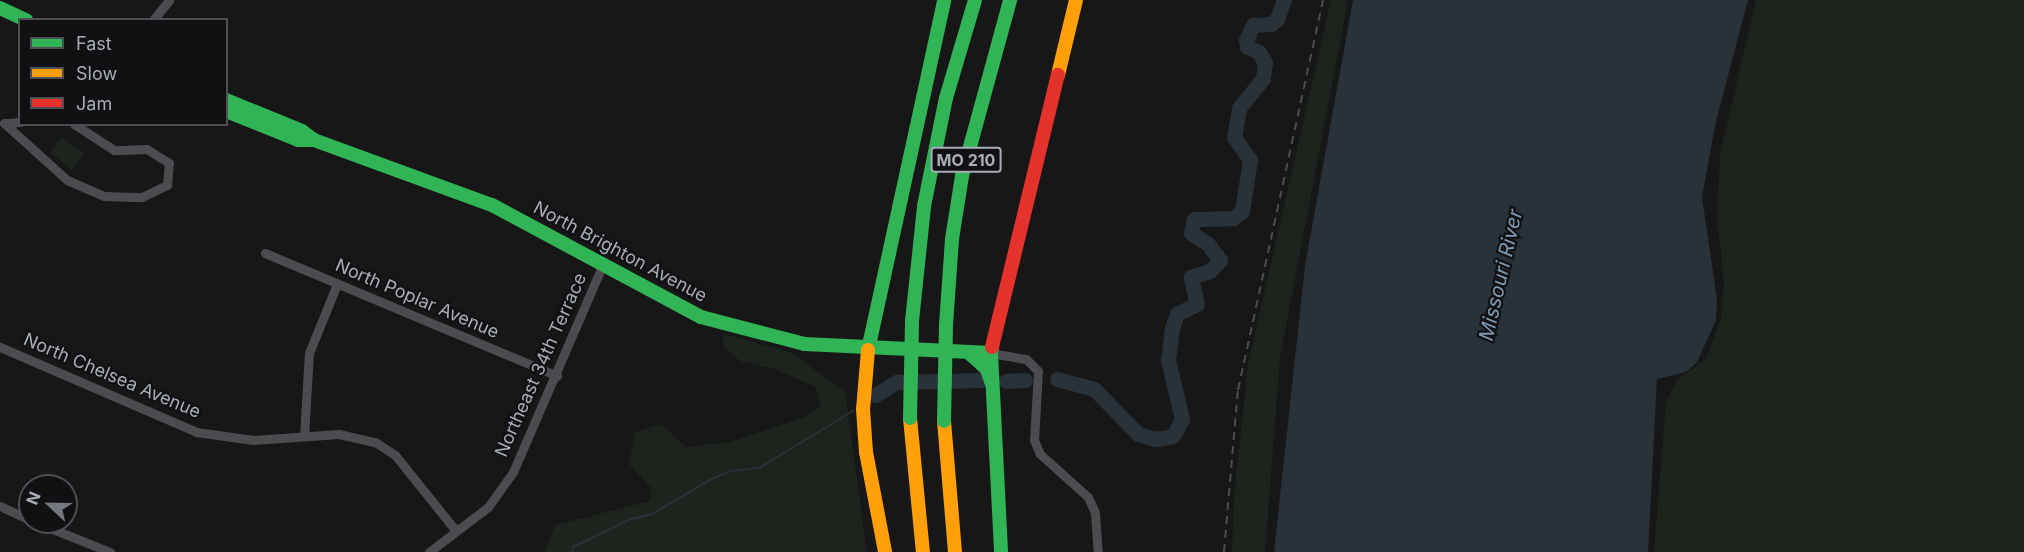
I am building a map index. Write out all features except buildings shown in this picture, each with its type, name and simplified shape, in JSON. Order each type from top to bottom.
[{"type":"main road","points":[[885,552],[866,452],[864,398],[868,350],[944,0]]},
{"type":"main road","name":"MO 210","points":[[923,552],[910,418],[913,290],[945,98],[975,0]]},
{"type":"main road","name":"MO 210","points":[[955,552],[944,421],[946,326],[952,239],[962,176],[1010,0]]},
{"type":"main road","points":[[1001,552],[992,353],[1076,0]]},
{"type":"main road","points":[[0,8],[22,18]]},
{"type":"main road","name":"North Brighton Avenue","points":[[228,101],[302,131],[315,140],[464,193],[604,262],[667,301],[701,317],[805,344],[868,350],[992,353]]},
{"type":"main road","name":"North Brighton Avenue","points":[[228,112],[298,140],[315,140]]},
{"type":"main road","points":[[968,352],[987,369],[992,383]]},
{"type":"street","points":[[155,18],[169,0]]},
{"type":"street","points":[[2,121],[18,122]]},
{"type":"street","points":[[2,121],[67,180],[104,196],[142,197],[167,184],[169,163],[147,149],[114,150],[77,126]]},
{"type":"street","name":"North Poplar Avenue","points":[[265,253],[557,376]]},
{"type":"street","name":"Northeast 34th Terrace","points":[[429,552],[488,507],[513,472],[557,376],[604,262]]},
{"type":"street","points":[[304,436],[309,353],[337,284]]},
{"type":"street","name":"North Chelsea Avenue","points":[[0,347],[196,432],[234,439],[351,435],[385,448],[456,531]]},
{"type":"street","points":[[992,353],[1026,359],[1038,371],[1034,440],[1040,454],[1088,497],[1095,513],[1098,552]]},
{"type":"street","points":[[0,506],[18,514]]},
{"type":"street","points":[[65,534],[110,552]]},
{"type":"shaded area","points":[[1331,0],[1348,0],[1280,358],[1265,552],[1232,552],[1234,498],[1248,364]]},
{"type":"shaded area","points":[[1756,0],[2024,0],[2024,552],[1654,552],[1666,402],[1676,381],[1706,359],[1721,319],[1724,282],[1717,217],[1720,154]]},
{"type":"shaded area","points":[[62,137],[84,154],[72,171],[50,152]]},
{"type":"shaded area","points":[[724,334],[790,352],[845,391],[867,552],[545,552],[555,525],[650,501],[651,488],[629,464],[635,432],[662,424],[685,447],[730,442],[804,417],[821,407],[816,387],[775,369],[740,361],[722,345]]},
{"type":"water","name":"Missouri River","points":[[1353,0],[1748,0],[1716,121],[1702,197],[1717,300],[1716,320],[1697,362],[1686,372],[1657,379],[1648,552],[1274,552],[1305,266]]},
{"type":"waterway","points":[[1057,379],[1094,389],[1138,434],[1156,439],[1173,436],[1182,419],[1168,360],[1172,328],[1177,314],[1197,304],[1191,277],[1210,271],[1220,260],[1208,244],[1191,233],[1194,219],[1233,218],[1242,211],[1250,160],[1234,137],[1239,108],[1263,78],[1265,63],[1259,52],[1247,47],[1246,40],[1253,25],[1271,24],[1277,19],[1284,0]]},
{"type":"waterway","points":[[875,395],[897,382],[982,380]]},
{"type":"waterway","points":[[1006,381],[1025,380]]},
{"type":"waterway","points":[[572,552],[573,547],[631,519],[652,514],[730,471],[759,468],[853,411]]},
{"type":"railway","points":[[1224,552],[1238,390],[1323,0]]},
{"type":"traffic: fast","points":[[868,350],[944,0]]},
{"type":"traffic: fast","points":[[912,321],[924,206],[946,98],[975,0]]},
{"type":"traffic: fast","points":[[946,325],[952,239],[962,176],[1010,0]]},
{"type":"traffic: fast","points":[[0,8],[22,18]]},
{"type":"traffic: fast","points":[[228,101],[302,131],[314,140],[492,205],[701,317],[805,344],[991,353],[992,347]]},
{"type":"traffic: fast","points":[[228,112],[298,140],[314,140]]},
{"type":"traffic: fast","points":[[910,418],[912,321]]},
{"type":"traffic: fast","points":[[944,421],[946,325]]},
{"type":"traffic: fast","points":[[968,352],[987,369],[991,381]]},
{"type":"traffic: fast","points":[[991,353],[1001,552]]},
{"type":"traffic: slow","points":[[1058,75],[1076,0]]},
{"type":"traffic: slow","points":[[868,350],[863,409],[866,452],[885,552]]},
{"type":"traffic: slow","points":[[910,418],[923,552]]},
{"type":"traffic: slow","points":[[944,421],[955,552]]},
{"type":"traffic: jam","points":[[992,347],[1058,75]]}]
